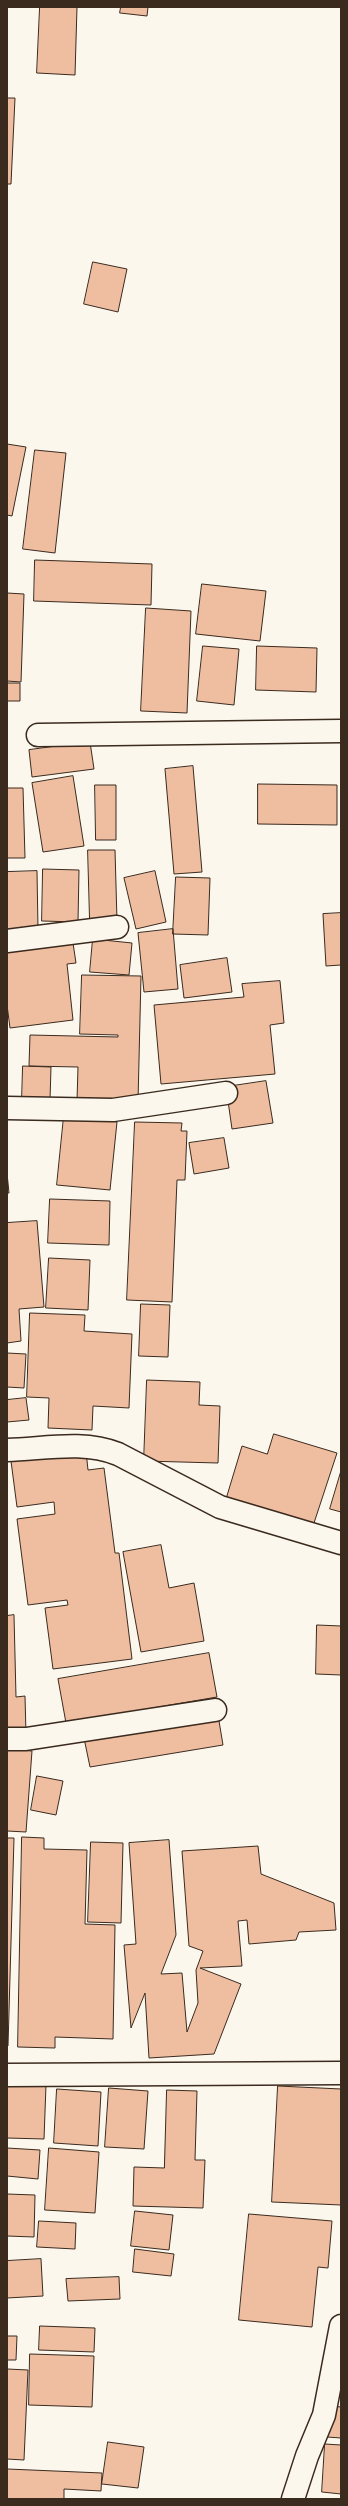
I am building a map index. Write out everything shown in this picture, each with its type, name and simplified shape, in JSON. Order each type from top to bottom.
[{"type":"street","points":[[38,735],[341,731]]},
{"type":"street","points":[[7,941],[117,927]]},
{"type":"street","points":[[7,1108],[114,1110],[226,1093]]},
{"type":"street","points":[[7,1450],[83,1445],[102,1448],[118,1454],[220,1507],[341,1543]]},
{"type":"street","points":[[7,1739],[26,1739],[215,1710]]},
{"type":"street","points":[[7,2075],[341,2073]]},
{"type":"street","points":[[293,2499],[307,2456],[324,2415],[341,2326]]},
{"type":"building","points":[[40,7],[77,7],[75,75],[37,73]]},
{"type":"building","points":[[121,7],[148,7],[147,16],[120,13]]},
{"type":"building","points":[[7,98],[15,98],[11,184],[7,184]]},
{"type":"building","points":[[93,262],[127,269],[118,312],[84,304]]},
{"type":"building","points":[[7,444],[26,447],[12,516],[7,515]]},
{"type":"building","points":[[35,450],[66,453],[55,553],[23,549]]},
{"type":"building","points":[[35,560],[152,564],[151,605],[34,601]]},
{"type":"building","points":[[202,584],[266,591],[260,641],[196,634]]},
{"type":"building","points":[[7,593],[24,594],[21,682],[7,681]]},
{"type":"building","points":[[146,608],[191,611],[187,713],[141,711]]},
{"type":"building","points":[[203,646],[239,649],[234,705],[197,701]]},
{"type":"building","points":[[257,646],[317,648],[316,692],[256,690]]},
{"type":"building","points":[[7,683],[20,683],[20,701],[7,701]]},
{"type":"building","points":[[90,742],[94,769],[32,777],[29,750]]},
{"type":"building","points":[[193,766],[202,872],[174,874],[165,769]]},
{"type":"building","points":[[73,776],[84,846],[43,852],[32,783]]},
{"type":"building","points":[[258,784],[337,785],[337,825],[258,824]]},
{"type":"building","points":[[95,785],[116,785],[116,840],[96,840]]},
{"type":"building","points":[[7,788],[23,788],[25,858],[7,858]]},
{"type":"building","points":[[88,850],[115,850],[117,921],[90,921]]},
{"type":"building","points":[[43,869],[79,870],[78,922],[42,921]]},
{"type":"building","points":[[37,871],[38,929],[7,930],[7,872]]},
{"type":"building","points":[[155,871],[166,922],[136,929],[124,878]]},
{"type":"building","points":[[176,877],[210,878],[208,935],[173,934]]},
{"type":"building","points":[[341,913],[341,965],[326,966],[323,914]]},
{"type":"building","points":[[173,929],[178,989],[144,992],[138,933]]},
{"type":"building","points":[[93,939],[132,943],[129,975],[90,972]]},
{"type":"building","points":[[73,943],[76,963],[67,964],[73,1020],[10,1028],[7,1005],[7,950]]},
{"type":"building","points":[[227,958],[232,992],[184,998],[180,965]]},
{"type":"building","points":[[82,975],[141,976],[138,1102],[77,1101],[78,1067],[29,1066],[30,1035],[118,1037],[118,1035],[80,1034]]},
{"type":"building","points":[[280,981],[284,1023],[270,1025],[275,1074],[161,1084],[154,1005],[244,997],[242,984]]},
{"type":"building","points":[[23,1066],[51,1067],[50,1100],[22,1099]]},
{"type":"building","points":[[266,1081],[273,1123],[232,1129],[226,1087]]},
{"type":"building","points":[[64,1116],[117,1122],[110,1190],[57,1185]]},
{"type":"building","points":[[135,1122],[182,1123],[181,1131],[187,1131],[185,1180],[177,1180],[172,1302],[127,1300]]},
{"type":"building","points":[[224,1138],[229,1168],[194,1174],[189,1143]]},
{"type":"building","points":[[7,1173],[9,1193],[7,1193]]},
{"type":"building","points":[[50,1199],[110,1201],[109,1245],[48,1243]]},
{"type":"building","points":[[37,1221],[44,1307],[19,1309],[21,1341],[7,1343],[7,1223]]},
{"type":"building","points":[[49,1258],[90,1260],[88,1310],[46,1308]]},
{"type":"building","points":[[141,1304],[170,1305],[168,1357],[139,1356]]},
{"type":"building","points":[[30,1313],[85,1315],[84,1331],[132,1334],[129,1408],[93,1406],[92,1430],[48,1428],[49,1398],[27,1397]]},
{"type":"building","points":[[7,1353],[26,1354],[24,1388],[7,1387]]},
{"type":"building","points":[[147,1380],[200,1382],[199,1405],[220,1406],[218,1463],[144,1461]]},
{"type":"building","points":[[26,1398],[29,1420],[7,1422],[7,1400]]},
{"type":"building","points":[[274,1434],[337,1453],[313,1526],[226,1499],[242,1446],[267,1454]]},
{"type":"building","points":[[86,1451],[88,1470],[104,1468],[115,1553],[119,1553],[132,1659],[53,1669],[45,1608],[68,1605],[67,1600],[28,1605],[17,1519],[55,1514],[54,1502],[17,1507],[11,1461]]},
{"type":"building","points":[[341,1471],[341,1512],[330,1509]]},
{"type":"building","points":[[161,1545],[169,1588],[194,1583],[204,1641],[141,1652],[123,1552]]},
{"type":"building","points":[[14,1615],[16,1697],[25,1696],[26,1734],[7,1734],[7,1616]]},
{"type":"building","points":[[317,1625],[341,1626],[341,1675],[316,1674]]},
{"type":"building","points":[[209,1653],[217,1697],[66,1723],[58,1679]]},
{"type":"building","points":[[218,1715],[223,1745],[90,1767],[84,1738]]},
{"type":"building","points":[[7,1749],[32,1751],[26,1832],[7,1831]]},
{"type":"building","points":[[37,1776],[63,1781],[56,1815],[31,1810]]},
{"type":"building","points":[[22,1837],[44,1838],[44,1849],[87,1850],[85,1924],[115,1925],[113,2039],[55,2037],[55,2048],[18,2047]]},
{"type":"building","points":[[7,1838],[14,1838],[8,2046],[7,2046]]},
{"type":"building","points":[[169,1840],[176,1935],[161,1974],[182,1973],[187,2032],[198,2003],[196,1970],[203,1951],[189,1946],[182,1851],[258,1846],[261,1874],[334,1903],[336,1930],[299,1932],[296,1940],[249,1944],[247,1920],[238,1921],[242,1966],[200,1968],[241,1984],[214,2054],[149,2058],[145,1993],[131,2028],[124,1945],[136,1944],[129,1843]]},
{"type":"building","points":[[91,1842],[123,1843],[121,1923],[88,1922]]},
{"type":"building","points":[[7,2084],[46,2085],[44,2139],[7,2138]]},
{"type":"building","points":[[278,2086],[341,2089],[341,2205],[272,2202]]},
{"type":"building","points":[[109,2088],[148,2091],[144,2149],[105,2147]]},
{"type":"building","points":[[57,2089],[101,2092],[98,2146],[54,2143]]},
{"type":"building","points":[[167,2090],[197,2091],[195,2160],[205,2160],[203,2208],[133,2206],[134,2167],[164,2168]]},
{"type":"building","points":[[7,2148],[40,2150],[38,2179],[7,2176]]},
{"type":"building","points":[[49,2148],[99,2152],[95,2213],[45,2210]]},
{"type":"building","points":[[7,2194],[35,2195],[34,2237],[7,2236]]},
{"type":"building","points":[[135,2211],[173,2215],[169,2250],[131,2246]]},
{"type":"building","points":[[249,2214],[332,2221],[328,2268],[318,2267],[312,2327],[239,2320]]},
{"type":"building","points":[[39,2221],[76,2223],[75,2249],[37,2247]]},
{"type":"building","points":[[135,2249],[174,2254],[171,2276],[133,2272]]},
{"type":"building","points":[[41,2259],[43,2296],[7,2298],[7,2261]]},
{"type":"building","points":[[119,2277],[120,2299],[68,2301],[66,2279]]},
{"type":"building","points":[[40,2326],[95,2328],[94,2352],[39,2350]]},
{"type":"building","points":[[7,2336],[17,2336],[16,2360],[7,2360]]},
{"type":"building","points":[[30,2354],[94,2356],[92,2407],[29,2405]]},
{"type":"building","points":[[7,2369],[28,2370],[24,2460],[7,2459]]},
{"type":"building","points":[[331,2406],[341,2407],[341,2438],[327,2437]]},
{"type":"building","points":[[108,2442],[144,2447],[138,2488],[102,2484]]},
{"type":"building","points":[[325,2444],[341,2445],[341,2494],[322,2492]]},
{"type":"building","points":[[7,2469],[102,2473],[101,2491],[64,2489],[64,2499],[7,2499]]}]
